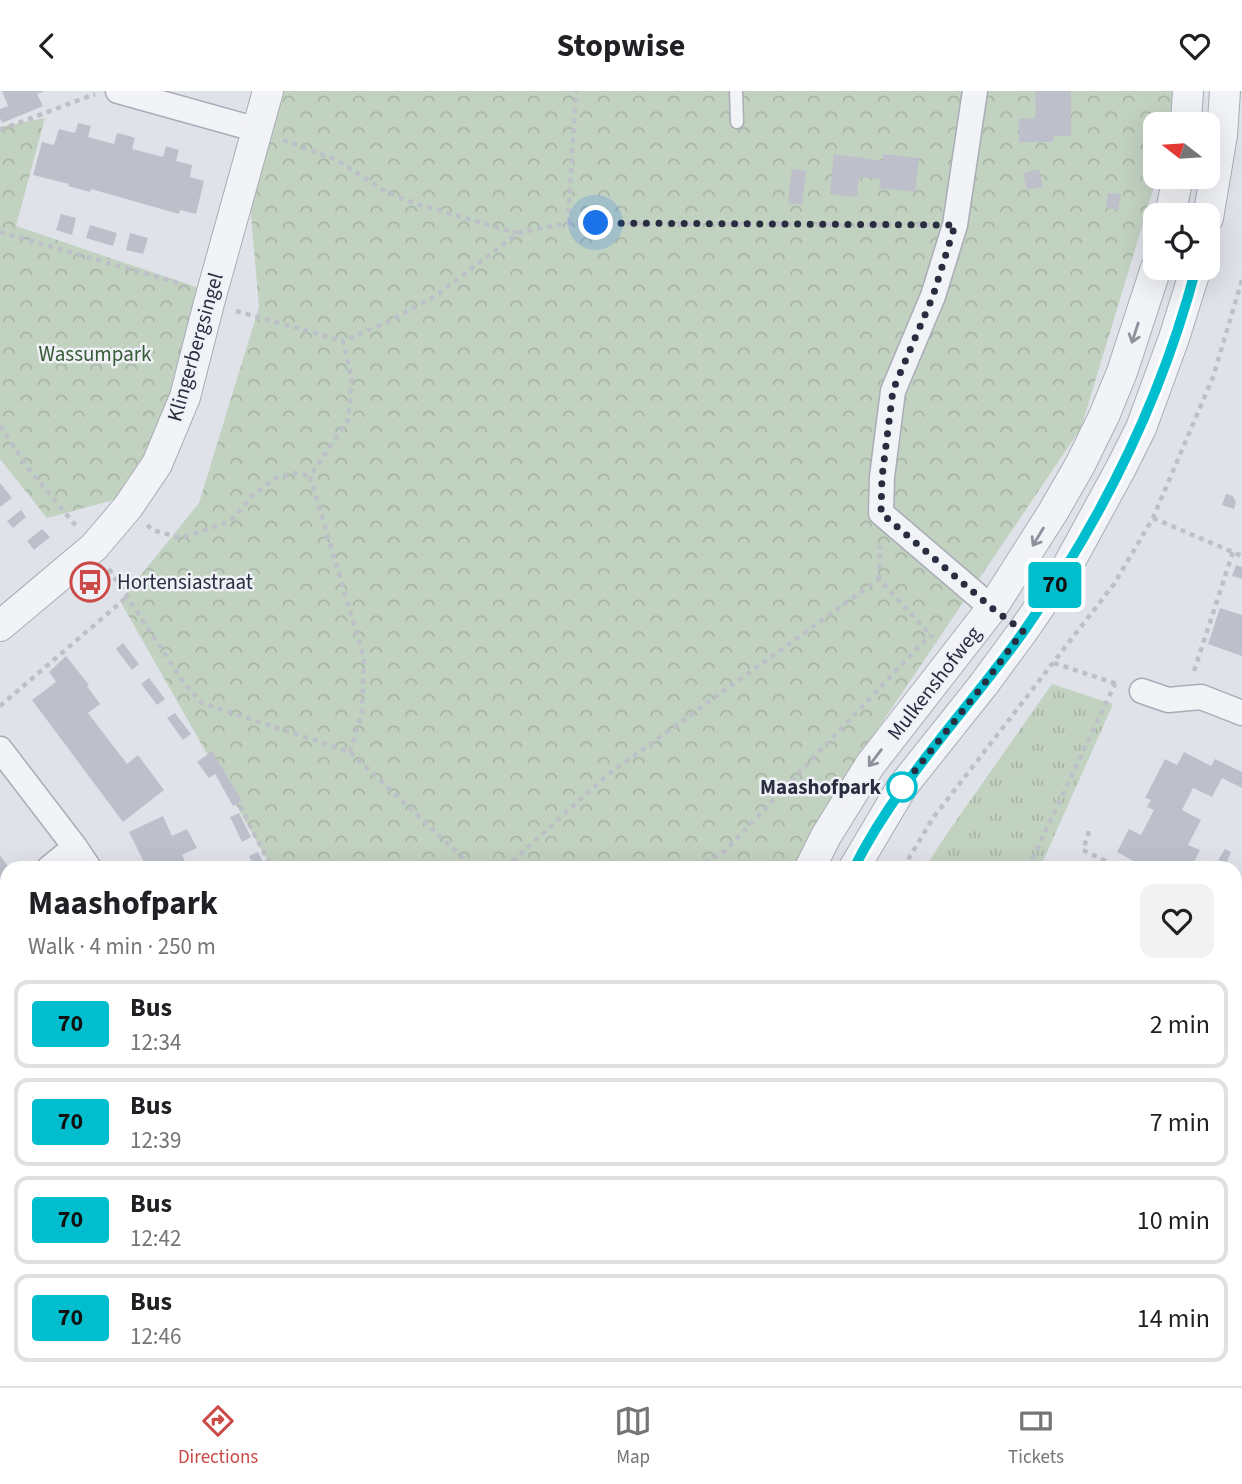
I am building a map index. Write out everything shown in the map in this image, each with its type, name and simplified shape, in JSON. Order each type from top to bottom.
[{"type":"street","points":[[118,91],[258,130]]},
{"type":"street","name":"Klingerbergsingel","points":[[0,626],[94,547],[128,507],[157,464],[184,397],[268,91]]},
{"type":"street","points":[[975,91],[955,225],[933,296],[893,390],[882,477],[881,513],[992,608],[1023,631]]},
{"type":"street","points":[[1187,112],[1188,91]]},
{"type":"street","points":[[1211,203],[1226,91]]},
{"type":"street","name":"Mulkenshofweg","points":[[814,861],[870,765],[992,608],[1053,512],[1104,416],[1122,372],[1152,280]]},
{"type":"street","name":"Mulkenshofweg","points":[[858,861],[902,787],[1023,631],[1067,567],[1141,428],[1192,280]]},
{"type":"street","points":[[1142,691],[1168,700],[1201,697],[1242,713]]},
{"type":"street","points":[[0,749],[85,861]]},
{"type":"street","points":[[57,861],[75,846]]},
{"type":"lane","points":[[736,91],[737,122]]},
{"type":"path","points":[[0,131],[103,91]]},
{"type":"path","points":[[568,223],[576,91]]},
{"type":"path","points":[[258,130],[337,160],[386,192],[417,204],[518,233]]},
{"type":"path","points":[[0,232],[175,282],[209,303],[343,341],[385,323],[437,295],[518,233],[568,223],[955,225]]},
{"type":"path","points":[[310,476],[348,420],[352,381],[343,341]]},
{"type":"path","points":[[0,426],[28,468],[94,547],[184,683],[202,703],[350,752],[467,861]]},
{"type":"path","points":[[128,507],[153,530],[181,538],[231,521],[253,495],[275,478],[296,473],[310,476]]},
{"type":"path","points":[[310,476],[364,658],[362,712],[350,752]]},
{"type":"path","points":[[1153,518],[1242,556]]},
{"type":"path","points":[[1184,698],[1233,552]]},
{"type":"path","points":[[513,861],[606,776],[879,579],[954,658]]},
{"type":"path","points":[[0,706],[127,597]]},
{"type":"path","points":[[708,861],[725,851],[930,635]]},
{"type":"path","points":[[1054,663],[1142,691]]},
{"type":"path","points":[[1031,861],[1115,684]]},
{"type":"path","points":[[240,806],[268,861]]},
{"type":"path","points":[[1089,831],[1083,850],[1106,861]]},
{"type":"green space","name":"Maashofpark","points":[[276,91],[1174,91],[1173,112],[1143,112],[1143,189],[1153,189],[1149,203],[1143,203],[1143,223],[1081,428],[854,764],[800,861],[268,861],[120,601],[199,503],[259,307],[248,181]]},
{"type":"green space","name":"Wassumpark","points":[[45,118],[16,226],[214,293],[154,489],[47,518],[0,459],[0,127]]},
{"type":"green space","points":[[1052,684],[1113,704],[1043,861],[929,861]]},
{"type":"building","points":[[2,91],[45,91],[37,94],[43,106],[2,123],[0,109],[8,106]]},
{"type":"building","points":[[1035,91],[1071,91],[1071,136],[1054,136],[1053,142],[1019,142],[1019,119],[1036,118]]},
{"type":"building","points":[[78,123],[91,126],[88,137],[114,144],[117,133],[135,138],[132,149],[163,157],[166,146],[179,150],[176,161],[192,165],[190,177],[204,181],[196,214],[180,210],[179,214],[33,175],[42,142],[54,145],[59,129],[75,133]]},
{"type":"building","points":[[834,154],[883,161],[883,154],[919,158],[915,192],[879,188],[880,179],[859,177],[857,197],[830,194]]},
{"type":"building","points":[[792,169],[806,171],[802,205],[788,203]]},
{"type":"building","points":[[1039,169],[1043,187],[1027,190],[1023,173]]},
{"type":"building","points":[[1108,193],[1121,194],[1118,210],[1106,208]]},
{"type":"building","points":[[61,214],[76,218],[72,235],[56,230]]},
{"type":"building","points":[[90,225],[117,233],[113,246],[86,238]]},
{"type":"building","points":[[130,233],[148,238],[143,254],[126,250]]},
{"type":"building","points":[[0,483],[12,498],[0,507]]},
{"type":"building","points":[[1226,494],[1233,496],[1236,502],[1234,509],[1222,505]]},
{"type":"building","points":[[21,510],[26,517],[13,528],[7,521]]},
{"type":"building","points":[[42,529],[50,537],[34,550],[27,541]]},
{"type":"building","points":[[1236,565],[1242,567],[1242,579],[1232,576]]},
{"type":"building","points":[[1220,608],[1242,615],[1242,656],[1208,644]]},
{"type":"building","points":[[123,643],[139,664],[132,670],[116,649]]},
{"type":"building","points":[[66,656],[100,704],[88,713],[127,764],[138,755],[164,790],[123,822],[32,700],[56,682],[49,672]]},
{"type":"building","points":[[149,678],[165,699],[157,705],[141,684]]},
{"type":"building","points":[[175,713],[191,734],[183,740],[167,718]]},
{"type":"building","points":[[212,751],[242,801],[233,806],[215,774],[209,778],[197,762]]},
{"type":"building","points":[[1184,752],[1211,766],[1215,759],[1242,772],[1242,788],[1222,778],[1212,797],[1193,788],[1182,810],[1201,820],[1188,845],[1200,850],[1194,861],[1134,861],[1117,852],[1129,829],[1141,835],[1154,810],[1147,807],[1151,800],[1145,798],[1165,759],[1177,765]]},
{"type":"building","points":[[239,813],[251,837],[242,842],[230,817]]},
{"type":"building","points":[[163,816],[172,836],[187,829],[197,848],[182,855],[185,861],[144,861],[129,832]]},
{"type":"building","points":[[1225,849],[1231,852],[1227,861],[1218,860]]},
{"type":"building","points":[[258,852],[262,861],[252,861],[249,856]]},
{"type":"bus line","name":"70","points":[[858,861],[902,787],[984,684],[1067,567],[1141,428],[1193,280]]},
{"type":"place","name":"Hortensiastraat","points":[[90,582]]},
{"type":"place","name":"Maashofpark","points":[[902,787]]},
{"type":"route","points":[[596,223],[955,225],[933,296],[893,390],[882,477],[881,513],[992,608],[1023,631],[902,787]]}]
